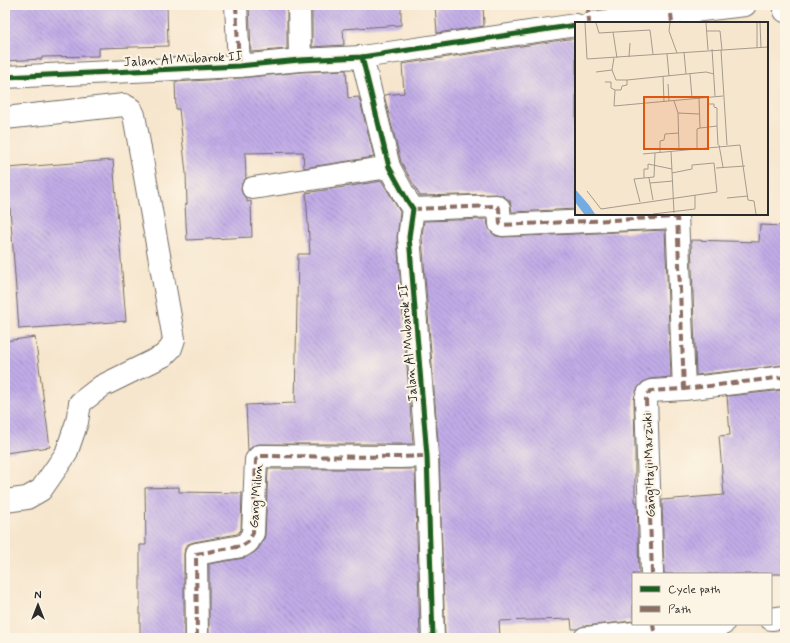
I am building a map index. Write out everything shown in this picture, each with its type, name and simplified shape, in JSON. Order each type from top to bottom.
[{"type":"street","points":[[236,5],[239,66]]},
{"type":"street","points":[[299,5],[300,60]]},
{"type":"street","points":[[588,5],[590,22]]},
{"type":"street","points":[[610,22],[672,19],[745,5]]},
{"type":"street","points":[[785,5],[785,11]]},
{"type":"street","name":"Jalan Al Mubarok II","points":[[5,77],[239,66],[300,60],[362,57],[575,25]]},
{"type":"street","points":[[362,57],[389,167],[413,209],[496,206],[498,208],[500,224],[677,215],[684,389],[785,377]]},
{"type":"street","points":[[5,118],[124,106],[130,109],[134,115],[174,339],[171,348],[163,356],[102,386],[80,403],[77,422],[66,454],[41,490],[27,498],[5,501]]},
{"type":"street","points":[[253,188],[389,167]]},
{"type":"street","name":"Jalan Al Mubarok II","points":[[413,209],[409,237],[427,456],[433,638]]},
{"type":"street","name":"Gang Haji Marzuki","points":[[652,573],[646,399],[651,391],[684,389]]},
{"type":"street","name":"Gang Milun","points":[[197,638],[196,554],[242,546],[248,542],[253,533],[256,460],[260,456],[427,456]]},
{"type":"street","points":[[772,619],[785,617]]},
{"type":"street","points":[[585,638],[653,628],[706,625]]},
{"type":"building","points":[[5,5],[167,5],[168,46],[99,48],[99,56],[42,57],[42,59],[5,61]]},
{"type":"building","points":[[249,5],[287,5],[287,49],[251,52]]},
{"type":"building","points":[[312,5],[401,5],[401,25],[343,29],[344,45],[312,47]]},
{"type":"building","points":[[435,5],[483,5],[484,26],[437,33]]},
{"type":"building","points":[[575,39],[575,209],[512,212],[510,201],[503,196],[496,194],[420,196],[401,162],[384,95],[404,93],[402,64]]},
{"type":"building","points":[[346,70],[348,98],[359,97],[374,157],[304,168],[303,152],[245,153],[246,178],[242,183],[241,190],[243,195],[247,198],[247,202],[251,201],[252,237],[187,240],[185,205],[187,204],[186,173],[179,109],[176,109],[175,82]]},
{"type":"building","points":[[113,160],[126,321],[19,329],[7,168]]},
{"type":"building","points":[[382,181],[400,212],[397,238],[413,444],[260,444],[255,445],[248,450],[246,405],[295,403],[298,254],[310,254],[306,193]]},
{"type":"building","points":[[487,219],[490,231],[496,236],[503,237],[665,230],[671,377],[650,379],[643,382],[637,389],[634,399],[635,502],[637,502],[639,573],[632,573],[632,621],[584,626],[577,629],[572,629],[571,619],[499,621],[500,638],[445,638],[439,455],[422,237],[424,221]]},
{"type":"building","points":[[760,225],[785,226],[785,365],[696,375],[691,240],[759,242]]},
{"type":"building","points":[[35,337],[50,447],[5,453],[5,341]]},
{"type":"building","points":[[785,390],[785,574],[664,573],[662,500],[724,495],[719,436],[730,435],[727,396]]},
{"type":"building","points":[[268,469],[415,469],[420,638],[209,638],[209,564],[244,558],[259,548],[265,534]]},
{"type":"building","points":[[179,487],[179,492],[242,493],[241,530],[237,534],[194,542],[188,544],[185,548],[184,638],[140,638],[140,545],[146,545],[145,488]]},
{"type":"marked path","points":[[236,5],[239,66]]},
{"type":"marked path","points":[[588,5],[589,22]]},
{"type":"marked path","points":[[785,5],[785,11]]},
{"type":"marked path","points":[[671,14],[672,22]]},
{"type":"marked path","points":[[413,209],[496,206],[499,208],[500,224],[502,225],[677,217]]},
{"type":"marked path","points":[[677,215],[684,389]]},
{"type":"marked path","points":[[652,573],[646,399],[648,394],[651,391],[684,389],[785,377]]},
{"type":"marked path","points":[[197,638],[196,554],[242,546],[248,542],[253,533],[256,460],[260,456],[427,456]]},
{"type":"marked path","points":[[653,625],[654,631]]},
{"type":"cycle path","points":[[5,77],[239,66],[300,60],[362,57],[575,25]]},
{"type":"cycle path","points":[[362,57],[389,167],[413,209],[409,237],[427,456],[433,638]]}]
